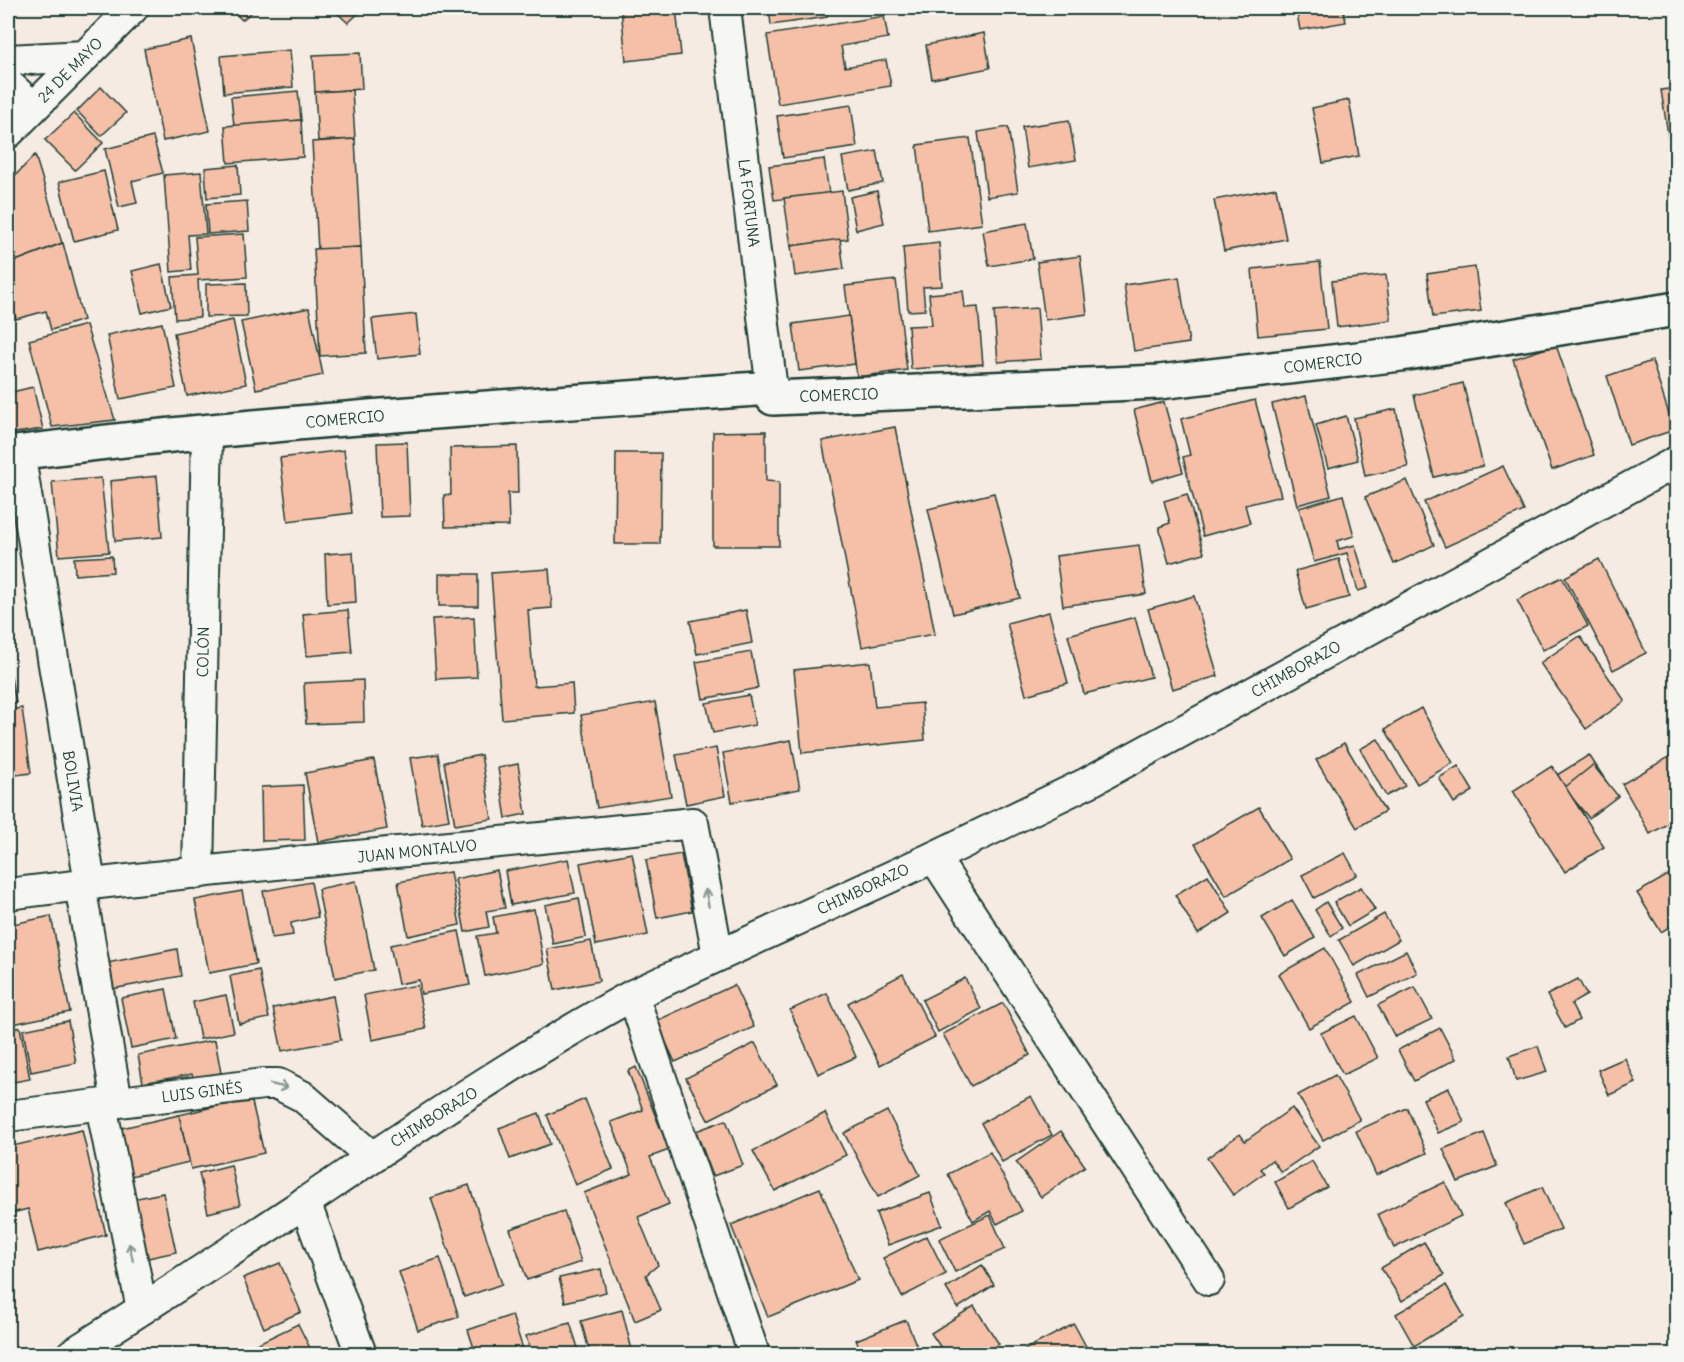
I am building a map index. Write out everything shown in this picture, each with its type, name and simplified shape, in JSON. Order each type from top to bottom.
[{"type":"street","name":"24 DE MAYO","points":[[8,132],[133,8]]},
{"type":"street","name":"LA FORTUNA","points":[[725,8],[773,393]]},
{"type":"street","points":[[8,60],[85,56]]},
{"type":"street","points":[[8,84],[33,107]]},
{"type":"street","name":"COMERCIO","points":[[13,453],[207,431],[363,417],[773,393],[1159,382],[1401,354],[1677,309]]},
{"type":"street","name":"COLÓN","points":[[198,873],[207,431]]},
{"type":"street","name":"BOLIVIA","points":[[13,453],[85,884],[109,1104],[142,1309]]},
{"type":"street","name":"CHIMBORAZO","points":[[72,1354],[305,1202],[371,1156],[590,1018],[633,995],[934,857],[1087,783],[1677,462]]},
{"type":"street","name":"JUAN MONTALVO","points":[[8,894],[85,884],[693,823],[718,955]]},
{"type":"street","points":[[934,857],[1209,1280]]},
{"type":"street","points":[[633,995],[754,1354]]},
{"type":"street","name":"LUIS GINÉS","points":[[8,1116],[278,1084],[302,1096],[371,1156]]},
{"type":"street","points":[[305,1202],[361,1354]]},
{"type":"building","points":[[230,8],[257,8],[242,20]]},
{"type":"building","points":[[332,8],[364,8],[348,23]]},
{"type":"building","points":[[621,8],[676,8],[681,55],[626,61]]},
{"type":"building","points":[[769,8],[826,8],[827,17],[771,25]]},
{"type":"building","points":[[1296,8],[1343,8],[1346,22],[1300,30]]},
{"type":"building","points":[[884,16],[888,38],[841,46],[845,67],[886,60],[891,86],[778,104],[767,35]]},
{"type":"building","points":[[984,33],[990,68],[932,79],[926,45]]},
{"type":"building","points":[[191,39],[210,131],[163,141],[144,49]]},
{"type":"building","points":[[290,50],[293,87],[224,93],[221,56]]},
{"type":"building","points":[[360,53],[362,89],[315,92],[313,55]]},
{"type":"building","points":[[101,87],[126,113],[101,136],[77,111]]},
{"type":"building","points":[[1676,88],[1676,179],[1675,179],[1661,90]]},
{"type":"building","points":[[352,90],[355,139],[318,141],[315,92]]},
{"type":"building","points":[[298,91],[301,120],[234,126],[231,97]]},
{"type":"building","points":[[1349,100],[1359,156],[1323,163],[1312,108]]},
{"type":"building","points":[[851,105],[857,147],[783,158],[777,116]]},
{"type":"building","points":[[74,113],[103,143],[75,170],[45,140]]},
{"type":"building","points":[[301,120],[303,157],[228,163],[225,126]]},
{"type":"building","points":[[1069,120],[1076,160],[1028,168],[1022,127]]},
{"type":"building","points":[[1008,127],[1018,192],[987,197],[978,132]]},
{"type":"building","points":[[153,137],[163,173],[132,181],[137,203],[119,207],[105,149]]},
{"type":"building","points":[[970,138],[982,224],[928,231],[917,145]]},
{"type":"building","points":[[355,139],[361,247],[318,250],[312,142]]},
{"type":"building","points":[[877,151],[883,183],[848,190],[842,157]]},
{"type":"building","points":[[35,155],[62,243],[8,264],[8,183]]},
{"type":"building","points":[[824,159],[829,193],[774,200],[769,166]]},
{"type":"building","points":[[238,165],[240,195],[207,198],[205,168]]},
{"type":"building","points":[[104,171],[118,230],[74,241],[59,182]]},
{"type":"building","points":[[201,172],[206,234],[188,235],[191,270],[171,272],[164,175]]},
{"type":"building","points":[[1276,188],[1286,239],[1224,251],[1214,200]]},
{"type":"building","points":[[842,191],[848,239],[791,246],[784,198]]},
{"type":"building","points":[[877,191],[884,223],[856,230],[850,197]]},
{"type":"building","points":[[247,201],[249,231],[208,234],[206,204]]},
{"type":"building","points":[[1027,223],[1033,259],[989,266],[983,231]]},
{"type":"building","points":[[244,234],[247,277],[198,280],[200,317],[175,319],[172,277],[198,275],[195,237]]},
{"type":"building","points":[[840,239],[844,269],[795,276],[791,246]]},
{"type":"building","points":[[63,243],[83,320],[51,330],[46,311],[16,319],[8,289],[8,264]]},
{"type":"building","points":[[939,243],[942,286],[923,287],[925,310],[908,311],[903,247]]},
{"type":"building","points":[[361,247],[366,353],[320,356],[314,249]]},
{"type":"building","points":[[1080,256],[1087,314],[1045,320],[1037,262]]},
{"type":"building","points":[[1320,262],[1327,329],[1258,336],[1252,269]]},
{"type":"building","points":[[161,264],[171,306],[142,313],[132,271]]},
{"type":"building","points":[[1475,267],[1481,311],[1433,317],[1427,274]]},
{"type":"building","points":[[1386,275],[1391,320],[1337,327],[1332,281]]},
{"type":"building","points":[[1179,277],[1189,343],[1134,351],[1124,285]]},
{"type":"building","points":[[896,280],[907,370],[857,377],[845,286]]},
{"type":"building","points":[[246,283],[247,316],[206,317],[206,284]]},
{"type":"building","points":[[963,291],[965,308],[978,307],[983,364],[911,369],[908,326],[932,325],[929,294]]},
{"type":"building","points":[[309,308],[323,375],[256,389],[241,322]]},
{"type":"building","points":[[1037,308],[1041,359],[998,362],[994,311]]},
{"type":"building","points":[[416,314],[420,354],[377,359],[372,319]]},
{"type":"building","points":[[849,316],[855,364],[799,371],[793,324]]},
{"type":"building","points":[[233,320],[246,384],[187,396],[174,333]]},
{"type":"building","points":[[162,323],[176,388],[120,399],[107,335]]},
{"type":"building","points":[[86,325],[115,420],[52,427],[29,340]]},
{"type":"building","points":[[1556,345],[1594,455],[1552,470],[1513,359]]},
{"type":"building","points":[[1652,361],[1674,430],[1629,445],[1607,376]]},
{"type":"building","points":[[1463,383],[1483,466],[1434,477],[1414,395]]},
{"type":"building","points":[[33,387],[43,429],[8,434],[8,393]]},
{"type":"building","points":[[1306,396],[1331,496],[1297,505],[1272,404]]},
{"type":"building","points":[[1255,400],[1281,496],[1245,505],[1250,523],[1203,536],[1183,457],[1190,455],[1181,419]]},
{"type":"building","points":[[1164,402],[1183,472],[1152,481],[1134,410]]},
{"type":"building","points":[[1396,409],[1408,467],[1365,476],[1354,418]]},
{"type":"building","points":[[1346,416],[1358,460],[1328,468],[1316,425]]},
{"type":"building","points":[[895,427],[935,634],[862,647],[822,441]]},
{"type":"building","points":[[766,431],[766,481],[779,482],[779,546],[713,546],[713,432]]},
{"type":"building","points":[[407,442],[410,516],[380,517],[377,443]]},
{"type":"building","points":[[517,446],[518,493],[508,493],[509,526],[445,527],[444,495],[451,495],[450,448]]},
{"type":"building","points":[[344,450],[352,513],[288,521],[280,458]]},
{"type":"building","points":[[616,453],[661,453],[660,544],[615,544]]},
{"type":"building","points":[[1503,466],[1524,511],[1445,547],[1424,502]]},
{"type":"building","points":[[157,476],[162,537],[115,541],[110,481]]},
{"type":"building","points":[[101,478],[109,552],[59,556],[52,482]]},
{"type":"building","points":[[1407,480],[1434,545],[1394,564],[1365,497]]},
{"type":"building","points":[[994,493],[1020,598],[953,614],[928,509]]},
{"type":"building","points":[[1187,494],[1204,553],[1169,563],[1159,527],[1170,523],[1164,501]]},
{"type":"building","points":[[1343,495],[1354,536],[1337,541],[1339,549],[1355,545],[1368,588],[1358,591],[1347,553],[1314,562],[1299,508]]},
{"type":"building","points":[[1139,545],[1146,594],[1063,606],[1056,556]]},
{"type":"building","points":[[353,552],[356,602],[327,604],[325,554]]},
{"type":"building","points":[[112,556],[113,572],[75,575],[74,558]]},
{"type":"building","points":[[1339,559],[1349,597],[1306,609],[1295,571]]},
{"type":"building","points":[[1599,559],[1646,653],[1613,670],[1565,577]]},
{"type":"building","points":[[549,569],[552,608],[528,610],[534,686],[572,683],[574,713],[502,719],[491,573]]},
{"type":"building","points":[[439,574],[478,574],[478,606],[439,606]]},
{"type":"building","points":[[1562,577],[1588,626],[1543,650],[1517,600]]},
{"type":"building","points":[[1194,596],[1218,676],[1172,689],[1148,609]]},
{"type":"building","points":[[348,610],[352,652],[307,656],[303,614]]},
{"type":"building","points":[[746,610],[752,643],[697,654],[690,621]]},
{"type":"building","points":[[1049,612],[1068,683],[1026,695],[1007,623]]},
{"type":"building","points":[[474,617],[477,677],[436,679],[432,619]]},
{"type":"building","points":[[1135,617],[1151,677],[1084,694],[1068,635]]},
{"type":"building","points":[[1580,636],[1625,701],[1586,729],[1540,663]]},
{"type":"building","points":[[751,652],[758,688],[703,699],[696,662]]},
{"type":"building","points":[[8,662],[16,703],[8,705]]},
{"type":"building","points":[[870,662],[875,707],[922,703],[925,740],[802,753],[794,670]]},
{"type":"building","points":[[363,680],[364,722],[306,724],[304,683]]},
{"type":"building","points":[[749,695],[755,725],[713,733],[706,703]]},
{"type":"building","points":[[655,702],[671,796],[597,808],[581,715]]},
{"type":"building","points":[[22,708],[31,773],[8,776],[8,710]]},
{"type":"building","points":[[1421,708],[1453,763],[1417,784],[1385,729]]},
{"type":"building","points":[[1378,739],[1405,786],[1386,796],[1360,749]]},
{"type":"building","points":[[791,740],[800,789],[732,802],[723,753]]},
{"type":"building","points":[[1344,743],[1385,811],[1357,828],[1316,760]]},
{"type":"building","points":[[716,748],[725,796],[686,804],[676,755]]},
{"type":"building","points":[[1676,753],[1676,819],[1650,834],[1622,784]]},
{"type":"building","points":[[438,754],[449,820],[422,825],[410,758]]},
{"type":"building","points":[[481,755],[492,819],[455,825],[444,762]]},
{"type":"building","points":[[1589,755],[1614,793],[1582,813],[1557,775]]},
{"type":"building","points":[[374,760],[387,829],[318,842],[305,773]]},
{"type":"building","points":[[518,764],[526,814],[506,818],[498,768]]},
{"type":"building","points":[[1593,765],[1618,796],[1589,818],[1564,788]]},
{"type":"building","points":[[1458,766],[1473,791],[1454,803],[1439,778]]},
{"type":"building","points":[[1552,766],[1604,847],[1565,872],[1513,791]]},
{"type":"building","points":[[303,785],[305,840],[262,841],[261,787]]},
{"type":"building","points":[[1259,807],[1290,859],[1226,896],[1195,844]]},
{"type":"building","points":[[632,853],[648,935],[596,945],[580,863]]},
{"type":"building","points":[[1345,853],[1357,875],[1314,898],[1302,875]]},
{"type":"building","points":[[681,854],[692,911],[657,918],[646,860]]},
{"type":"building","points":[[568,859],[575,893],[511,905],[505,871]]},
{"type":"building","points":[[497,870],[505,908],[486,911],[489,927],[465,932],[455,879]]},
{"type":"building","points":[[450,872],[460,925],[408,936],[398,882]]},
{"type":"building","points":[[1670,874],[1676,884],[1676,923],[1661,932],[1637,893]]},
{"type":"building","points":[[1208,875],[1231,913],[1198,934],[1175,895]]},
{"type":"building","points":[[356,881],[374,970],[335,978],[318,889]]},
{"type":"building","points":[[311,882],[318,917],[291,923],[293,935],[272,938],[263,891]]},
{"type":"building","points":[[1361,887],[1375,910],[1348,926],[1334,902]]},
{"type":"building","points":[[242,891],[256,964],[209,973],[195,900]]},
{"type":"building","points":[[579,898],[586,937],[553,944],[545,905]]},
{"type":"building","points":[[1292,900],[1315,938],[1285,956],[1262,918]]},
{"type":"building","points":[[1326,902],[1342,928],[1331,936],[1315,910]]},
{"type":"building","points":[[534,909],[544,964],[485,976],[477,936],[496,933],[493,917]]},
{"type":"building","points":[[1384,914],[1399,940],[1354,966],[1339,940]]},
{"type":"building","points":[[51,916],[70,1012],[8,1025],[8,925]]},
{"type":"building","points":[[459,931],[470,985],[421,994],[419,980],[398,984],[390,945]]},
{"type":"building","points":[[591,941],[599,981],[555,990],[547,949]]},
{"type":"building","points":[[1325,948],[1355,1002],[1309,1028],[1279,974]]},
{"type":"building","points":[[177,949],[181,976],[107,990],[102,964]]},
{"type":"building","points":[[1406,951],[1417,973],[1369,997],[1358,975]]},
{"type":"building","points":[[259,970],[269,1018],[239,1024],[230,976]]},
{"type":"building","points":[[903,974],[935,1037],[880,1065],[848,1003]]},
{"type":"building","points":[[965,978],[981,1009],[938,1032],[922,1000]]},
{"type":"building","points":[[1578,979],[1587,995],[1571,1004],[1579,1020],[1565,1028],[1547,995]]},
{"type":"building","points":[[417,985],[426,1029],[372,1040],[364,995]]},
{"type":"building","points":[[734,985],[754,1027],[675,1062],[656,1021]]},
{"type":"building","points":[[1415,987],[1432,1019],[1395,1037],[1378,1005]]},
{"type":"building","points":[[166,989],[176,1039],[131,1048],[121,998]]},
{"type":"building","points":[[827,993],[856,1057],[818,1074],[790,1010]]},
{"type":"building","points":[[226,995],[234,1032],[200,1039],[193,1002]]},
{"type":"building","points":[[333,996],[341,1040],[282,1051],[273,1008]]},
{"type":"building","points":[[1003,1003],[1030,1055],[971,1086],[943,1034]]},
{"type":"building","points":[[1356,1016],[1378,1058],[1343,1075],[1321,1033]]},
{"type":"building","points":[[68,1021],[76,1063],[31,1072],[23,1030]]},
{"type":"building","points":[[20,1027],[30,1079],[8,1083],[8,1030]]},
{"type":"building","points":[[1440,1028],[1456,1059],[1414,1081],[1398,1050]]},
{"type":"building","points":[[215,1040],[221,1073],[193,1078],[192,1074],[143,1083],[138,1055]]},
{"type":"building","points":[[755,1043],[777,1085],[708,1120],[686,1078]]},
{"type":"building","points":[[1538,1046],[1547,1072],[1516,1081],[1509,1056]]},
{"type":"building","points":[[1625,1058],[1636,1083],[1609,1095],[1598,1070]]},
{"type":"building","points":[[636,1067],[669,1150],[650,1157],[669,1204],[638,1217],[658,1265],[646,1275],[661,1310],[635,1321],[584,1193],[632,1174],[611,1122],[643,1110],[628,1071]]},
{"type":"building","points":[[1335,1075],[1360,1120],[1323,1140],[1298,1095]]},
{"type":"building","points":[[1449,1088],[1464,1122],[1438,1133],[1423,1099]]},
{"type":"building","points":[[1031,1096],[1052,1135],[1002,1162],[981,1123]]},
{"type":"building","points":[[251,1098],[264,1153],[191,1169],[179,1115]]},
{"type":"building","points":[[585,1099],[613,1169],[575,1185],[547,1115]]},
{"type":"building","points":[[1292,1108],[1319,1146],[1281,1172],[1272,1160],[1260,1169],[1264,1173],[1233,1195],[1207,1158],[1240,1134],[1245,1141]]},
{"type":"building","points":[[1407,1108],[1427,1153],[1376,1175],[1356,1131]]},
{"type":"building","points":[[887,1111],[920,1175],[878,1197],[844,1133]]},
{"type":"building","points":[[539,1113],[550,1144],[510,1159],[499,1128]]},
{"type":"building","points":[[825,1113],[846,1155],[775,1191],[753,1151]]},
{"type":"building","points":[[179,1115],[189,1162],[114,1180],[104,1132]]},
{"type":"building","points":[[726,1120],[743,1165],[713,1176],[696,1131]]},
{"type":"building","points":[[82,1130],[106,1235],[38,1252],[28,1209],[8,1214],[8,1147]]},
{"type":"building","points":[[1061,1131],[1085,1166],[1041,1197],[1016,1162]]},
{"type":"building","points":[[1484,1133],[1497,1166],[1458,1182],[1443,1149]]},
{"type":"building","points":[[990,1152],[1022,1211],[997,1224],[990,1211],[973,1221],[948,1174]]},
{"type":"building","points":[[1312,1161],[1327,1187],[1289,1208],[1275,1182]]},
{"type":"building","points":[[231,1165],[240,1205],[208,1213],[199,1173]]},
{"type":"building","points":[[1445,1182],[1461,1216],[1394,1248],[1378,1214]]},
{"type":"building","points":[[469,1185],[502,1284],[464,1297],[431,1198]]},
{"type":"building","points":[[1542,1187],[1561,1229],[1524,1244],[1506,1203]]},
{"type":"building","points":[[820,1188],[858,1280],[768,1317],[731,1225]]},
{"type":"building","points":[[163,1193],[176,1252],[134,1261],[122,1201]]},
{"type":"building","points":[[930,1193],[942,1225],[888,1245],[876,1213]]},
{"type":"building","points":[[564,1211],[581,1262],[527,1280],[510,1229]]},
{"type":"building","points":[[990,1215],[1005,1249],[955,1272],[939,1239]]},
{"type":"building","points":[[927,1236],[946,1274],[902,1297],[883,1258]]},
{"type":"building","points":[[1424,1242],[1444,1275],[1402,1301],[1381,1268]]},
{"type":"building","points":[[440,1258],[459,1317],[418,1330],[399,1272]]},
{"type":"building","points":[[280,1263],[301,1312],[264,1328],[243,1278]]},
{"type":"building","points":[[982,1265],[994,1285],[958,1308],[946,1288]]},
{"type":"building","points":[[601,1269],[606,1292],[565,1302],[559,1278]]},
{"type":"building","points":[[1446,1285],[1464,1316],[1414,1346],[1396,1314]]},
{"type":"building","points":[[974,1306],[999,1344],[982,1354],[945,1354],[931,1333]]},
{"type":"building","points":[[622,1310],[633,1354],[590,1354],[581,1321]]},
{"type":"building","points":[[512,1315],[523,1349],[506,1354],[476,1354],[468,1330]]},
{"type":"building","points":[[906,1320],[920,1354],[862,1354],[856,1340]]},
{"type":"building","points":[[570,1323],[580,1354],[531,1354],[526,1336]]},
{"type":"building","points":[[298,1324],[313,1354],[252,1354],[248,1348]]},
{"type":"building","points":[[1074,1324],[1090,1354],[1021,1354],[1020,1352]]}]
